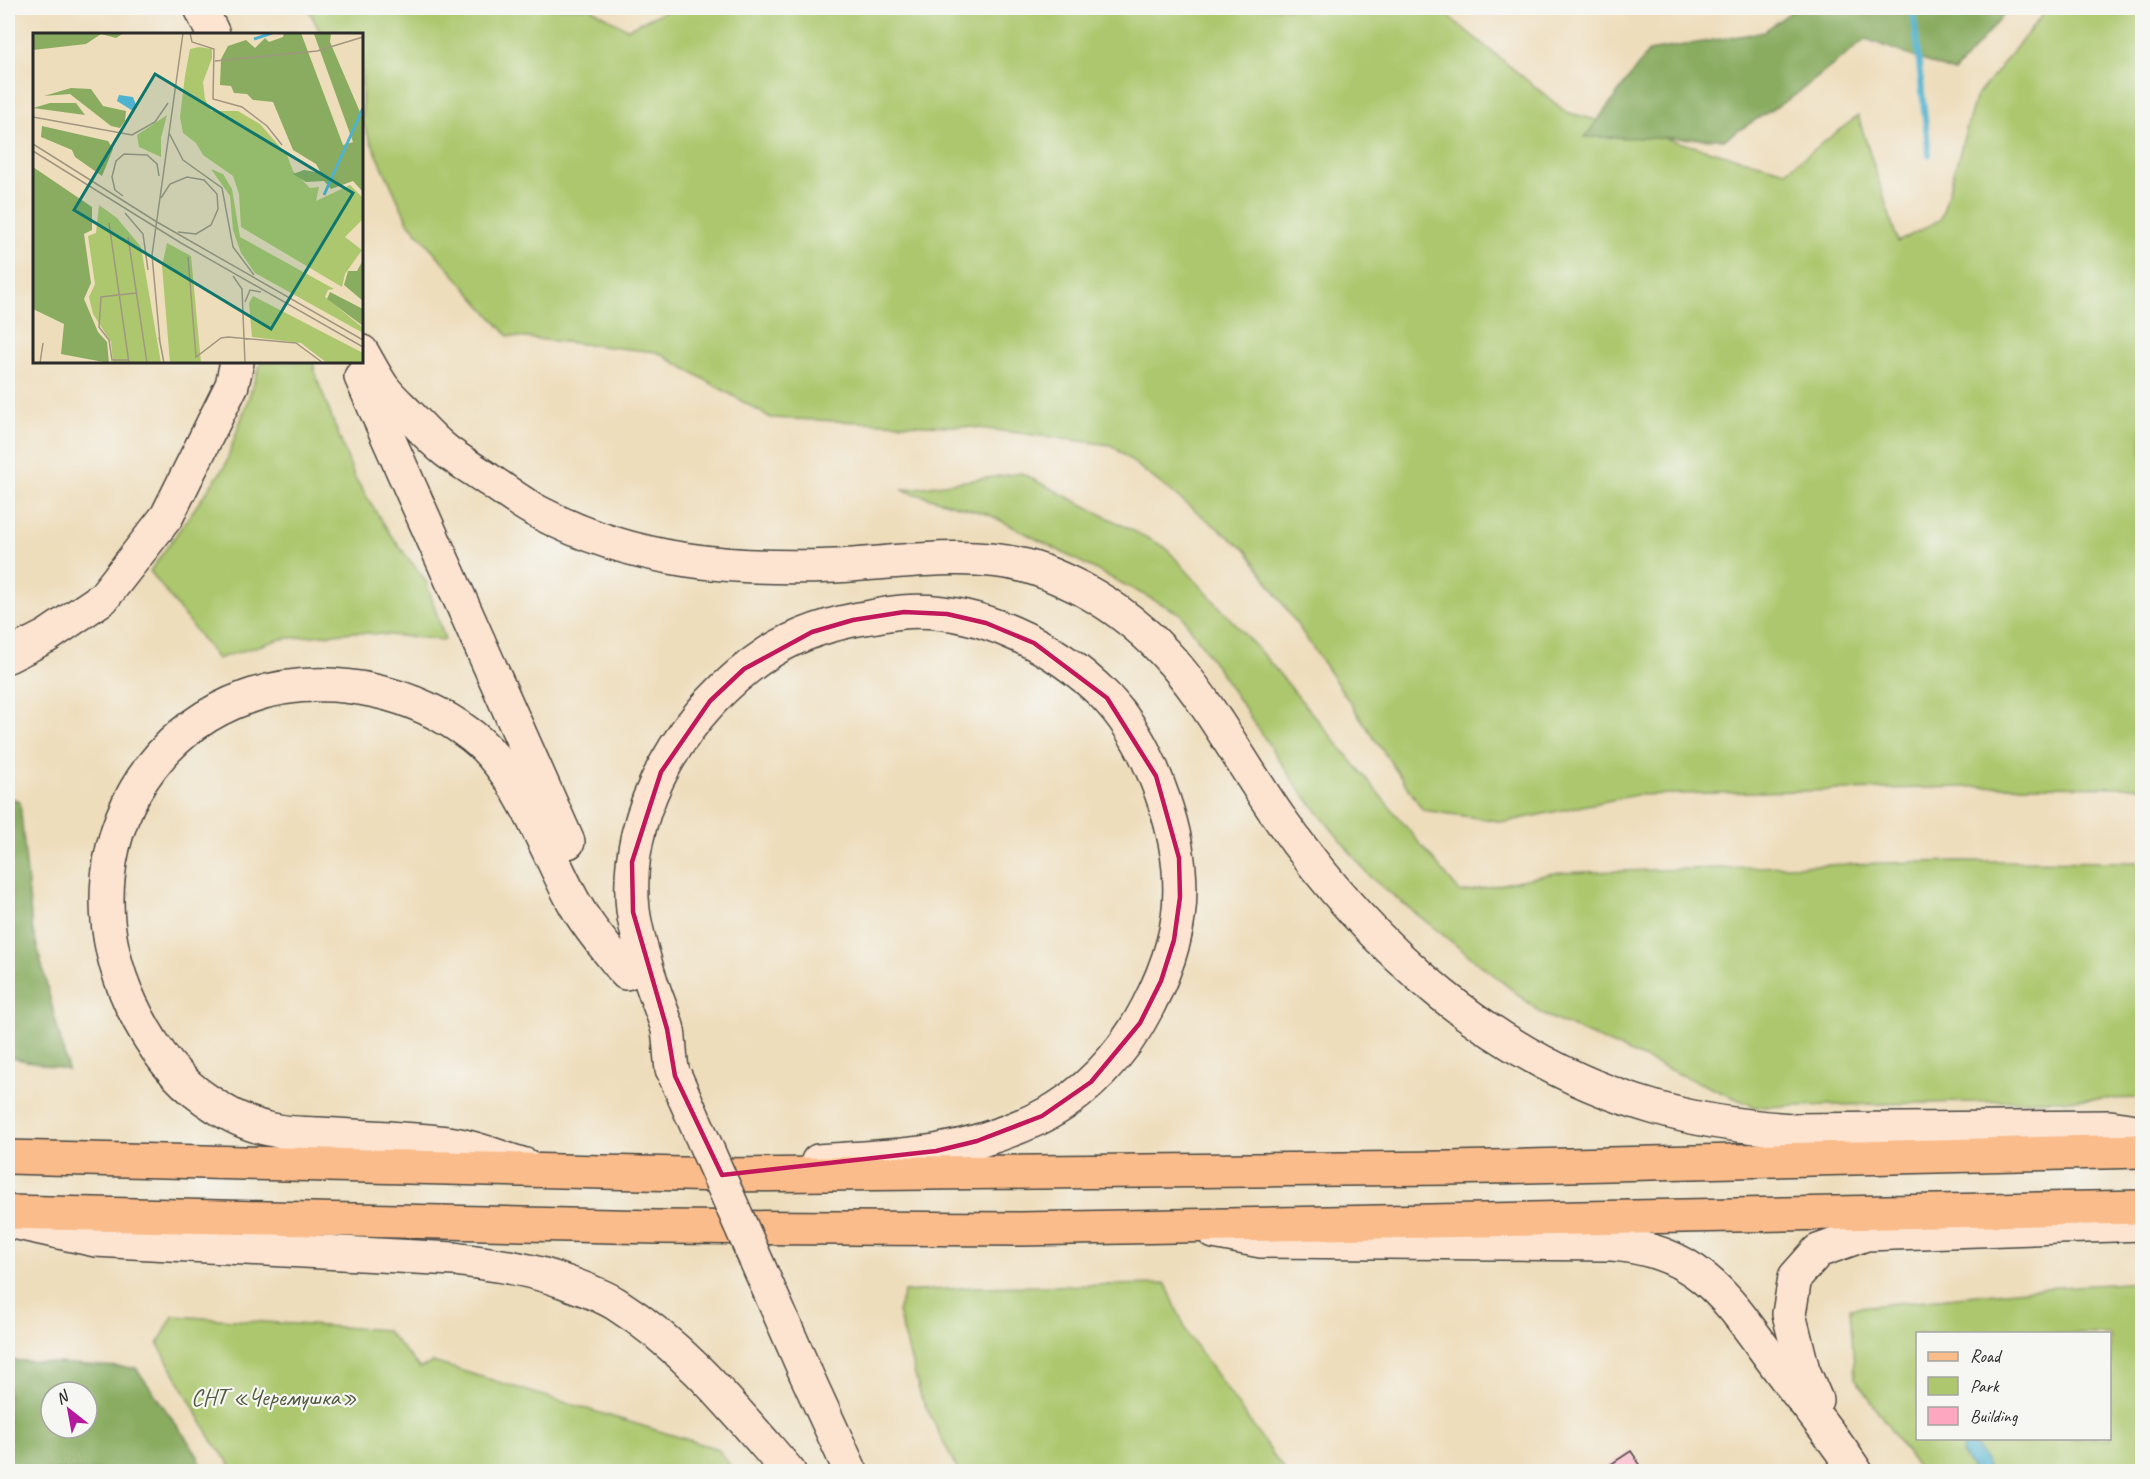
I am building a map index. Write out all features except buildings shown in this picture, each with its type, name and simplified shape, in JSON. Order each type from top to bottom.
[{"type":"main road","points":[[199,8],[206,33]]},
{"type":"main road","points":[[199,8],[212,33]]},
{"type":"main road","points":[[363,354],[386,392],[442,449],[537,512],[590,537],[636,551],[682,561],[730,565],[831,566],[932,560],[1008,562],[1030,567],[1058,578],[1096,597],[1147,634],[1196,688],[1285,825],[1319,870],[1395,954],[1454,1006],[1503,1040],[1560,1072],[1609,1093],[1655,1108],[1748,1127],[1793,1130],[2110,1127],[2142,1132]]},
{"type":"main road","points":[[8,656],[47,636],[103,598],[153,534],[167,516],[232,385],[237,363]]},
{"type":"main road","points":[[355,363],[626,973],[674,1072],[851,1472]]},
{"type":"main road","points":[[674,1072],[668,1029],[653,990],[633,912],[632,862],[645,813],[661,772],[684,733],[710,701],[744,669],[776,648],[803,636],[853,620],[904,612],[947,614],[986,624],[1034,643],[1069,665],[1107,698],[1135,737],[1156,776],[1179,858],[1180,897],[1174,940],[1161,981],[1140,1023],[1110,1062],[1091,1082],[1042,1116],[978,1141],[936,1151],[789,1164],[722,1175]]},
{"type":"main road","points":[[542,1170],[451,1143],[277,1131],[234,1117],[202,1097],[179,1077],[158,1051],[134,1010],[116,967],[107,912],[106,887],[111,854],[121,817],[147,772],[173,742],[222,708],[253,694],[286,687],[353,686],[415,702],[444,715],[476,739],[500,767],[524,802],[571,897],[586,922],[626,973]]},
{"type":"main road","points":[[8,1157],[722,1175],[1462,1168],[2142,1151]]},
{"type":"main road","points":[[8,1212],[669,1227],[1020,1229],[2142,1207]]},
{"type":"main road","points":[[8,1221],[95,1240],[454,1259],[510,1268],[560,1280],[614,1303],[667,1340],[706,1377],[789,1472]]},
{"type":"main road","points":[[1834,1440],[1803,1370],[1789,1314],[1795,1276],[1818,1251],[1866,1234],[2142,1224]]},
{"type":"main road","points":[[1175,1225],[1261,1241],[1612,1244],[1634,1245],[1659,1252],[1698,1274],[1730,1301],[1856,1472]]},
{"type":"highlighted area","points":[[904,612],[947,614],[986,623],[1034,643],[1107,698],[1156,776],[1179,858],[1180,897],[1174,940],[1161,981],[1140,1023],[1091,1082],[1042,1116],[977,1141],[936,1151],[722,1175],[675,1076],[667,1029],[633,912],[632,862],[661,772],[710,701],[744,669],[812,632],[853,620]]},
{"type":"green space","points":[[308,8],[590,8],[627,29],[672,8],[1421,8],[1442,11],[1566,112],[1786,171],[1858,116],[1898,242],[1941,219],[1975,98],[2048,8],[2142,8],[2142,787],[2005,786],[1636,795],[1505,822],[1423,810],[1247,551],[1111,445],[971,427],[771,418],[657,352],[508,336],[408,222],[363,124],[363,33],[320,33]]},
{"type":"green space","points":[[1796,8],[2010,8],[1954,72],[1866,39],[1794,96],[1725,139],[1585,137],[1649,51],[1763,32]]},
{"type":"green space","points":[[261,363],[313,363],[317,379],[355,478],[392,537],[426,581],[445,640],[354,632],[281,639],[217,659],[150,571],[225,466]]},
{"type":"green space","points":[[1021,473],[1165,547],[1267,659],[1461,893],[1554,873],[1957,861],[2142,862],[2142,1098],[1755,1107],[1544,1015],[1370,877],[1296,785],[1181,614],[990,515],[902,490]]},
{"type":"green space","points":[[8,796],[20,802],[32,926],[68,1070],[8,1057]]},
{"type":"green space","points":[[2142,1282],[2142,1471],[1919,1471],[1855,1378],[1850,1308],[2044,1288]]},
{"type":"green space","points":[[1166,1284],[1188,1335],[1285,1471],[958,1471],[921,1397],[898,1312],[904,1292],[976,1287]]},
{"type":"green space","name":"СНТ «Черемушка»","points":[[173,1316],[386,1330],[420,1368],[433,1362],[718,1449],[734,1471],[235,1471],[212,1440],[158,1344]]},
{"type":"green space","points":[[8,1360],[136,1368],[195,1451],[205,1471],[8,1471]]},
{"type":"water","points":[[1966,1440],[1978,1448],[1990,1471],[1973,1471],[1962,1454]]},
{"type":"waterway","points":[[1913,8],[1929,155]]}]
